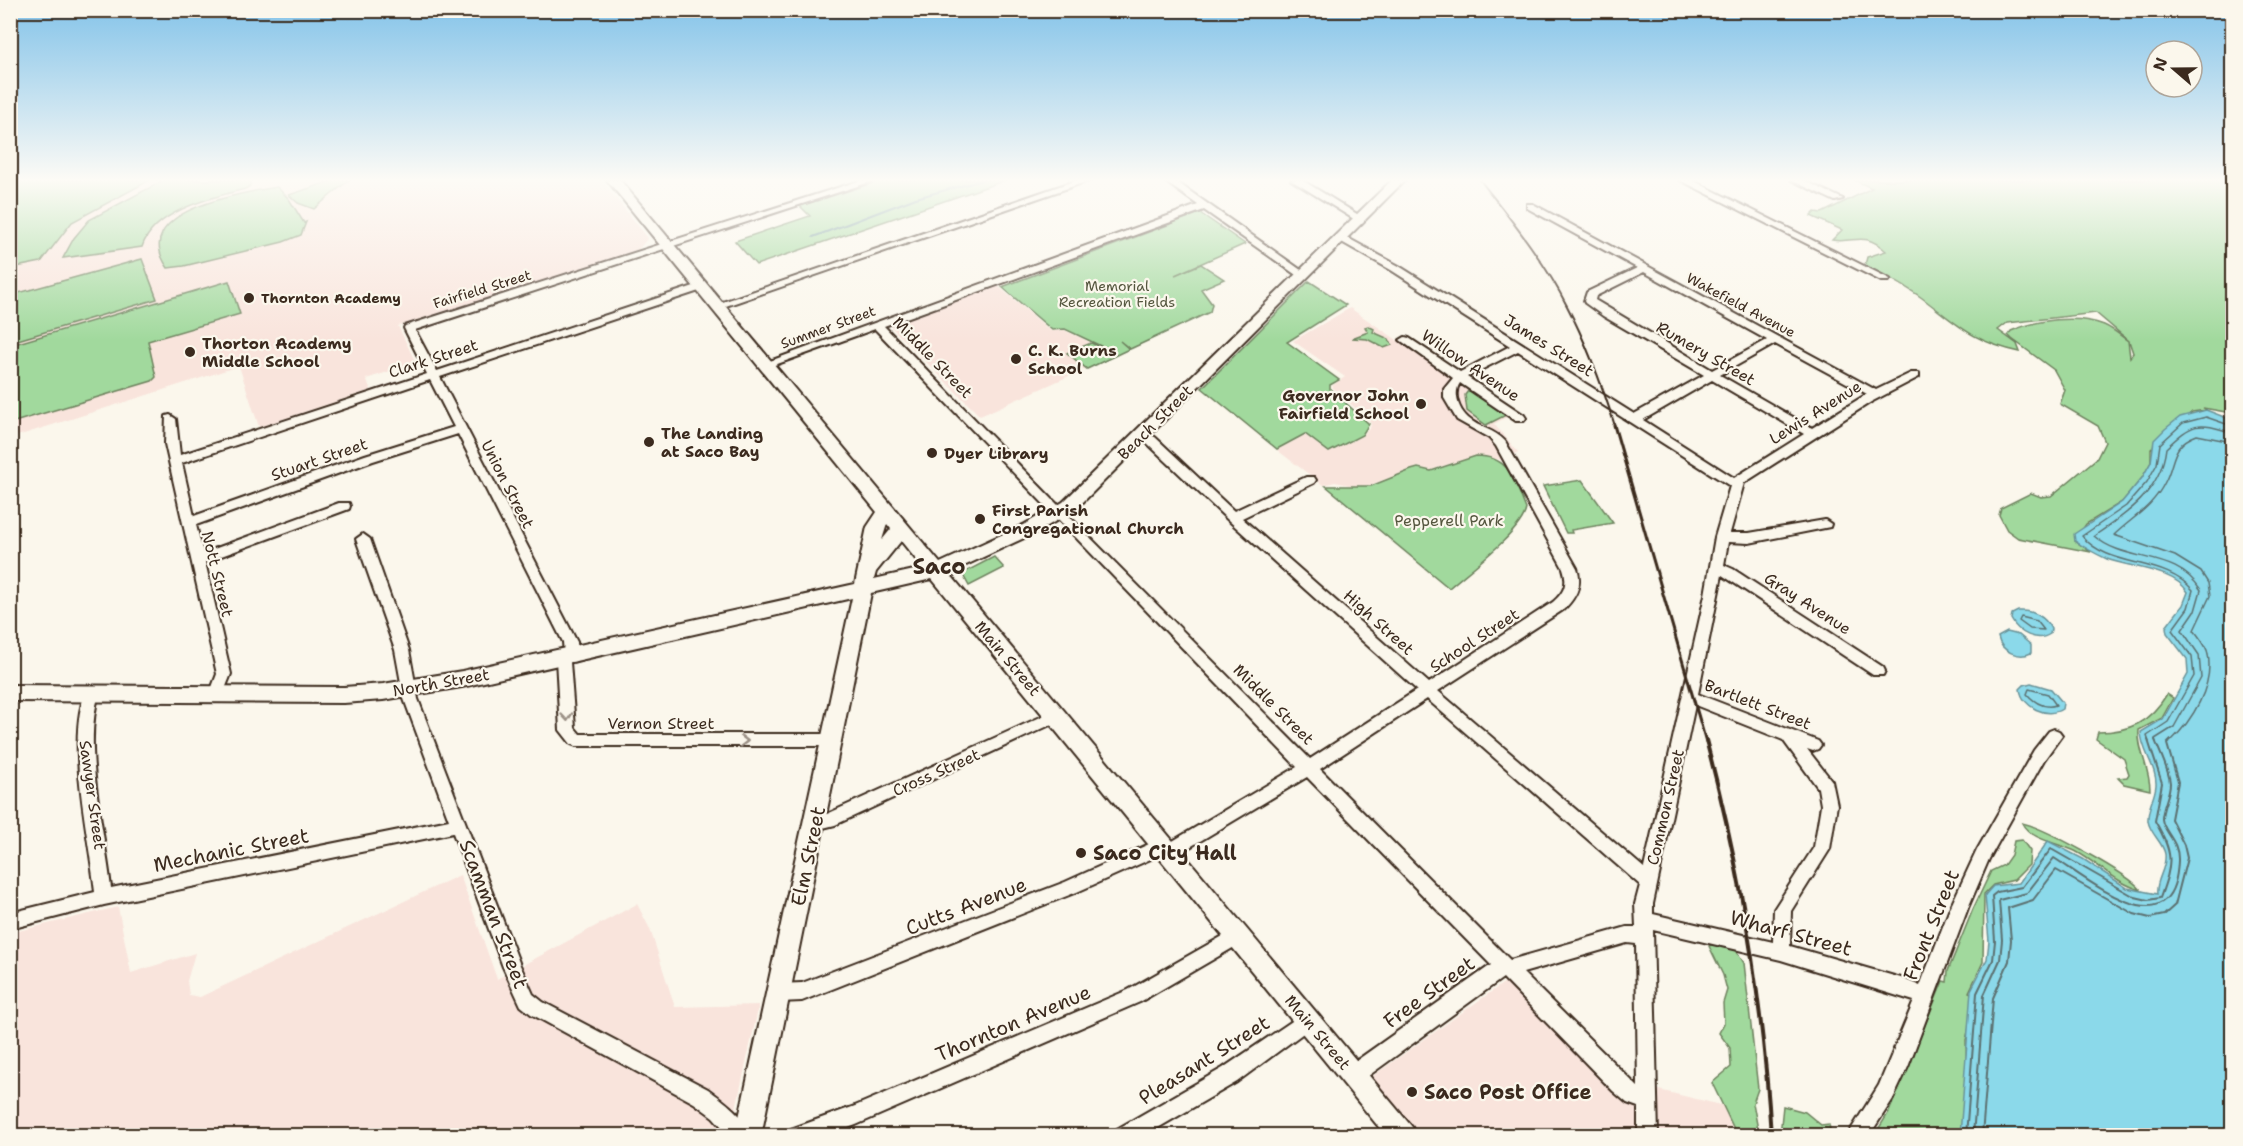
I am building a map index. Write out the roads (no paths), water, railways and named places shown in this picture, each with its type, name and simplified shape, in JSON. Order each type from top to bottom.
[{"type":"main road","name":"Main Street","points":[[657,233],[1403,1136]]},
{"type":"main road","name":"Beach Street","points":[[864,582],[936,572],[1060,513],[1346,233]]},
{"type":"main road","name":"Elm Street","points":[[748,1136],[864,582],[878,522],[886,511]]},
{"type":"main road","name":"Elm Street","points":[[864,582],[900,529]]},
{"type":"main road","name":"North Street","points":[[10,693],[344,695],[408,689],[567,658],[864,582]]},
{"type":"street","name":"Fairfield Street","points":[[409,328],[702,233]]},
{"type":"street","points":[[716,306],[929,233]]},
{"type":"street","name":"Summer Street","points":[[765,365],[1129,233]]},
{"type":"street","points":[[1244,233],[1303,275]]},
{"type":"street","name":"Wakefield Avenue","points":[[1579,233],[1875,394]]},
{"type":"street","points":[[1793,233],[1885,279]]},
{"type":"street","name":"James Street","points":[[1341,238],[1385,262],[1737,485]]},
{"type":"street","name":"Rumery Street","points":[[1643,269],[1592,294],[1588,299],[1598,309],[1811,433]]},
{"type":"street","name":"Clark Street","points":[[175,461],[701,287]]},
{"type":"street","name":"Middle Street","points":[[877,325],[1627,1091],[1649,1102]]},
{"type":"street","name":"Union Street","points":[[409,328],[563,627],[570,642],[567,658]]},
{"type":"street","name":"Willow Avenue","points":[[1405,340],[1520,418]]},
{"type":"street","points":[[1635,419],[1774,340]]},
{"type":"street","points":[[1459,377],[1519,346]]},
{"type":"street","name":"Lewis Avenue","points":[[1737,485],[1740,479],[1811,433],[1875,394],[1916,375]]},
{"type":"street","name":"School Street","points":[[1166,848],[1310,767],[1558,606],[1569,596],[1573,582],[1566,560],[1504,448],[1492,435],[1463,420],[1455,410],[1449,392],[1459,377]]},
{"type":"street","name":"Nott Street","points":[[170,418],[170,436],[188,523],[224,674],[216,695]]},
{"type":"street","name":"Stuart Street","points":[[188,523],[369,458],[461,429]]},
{"type":"street","name":"High Street","points":[[1141,435],[1151,440],[1233,518],[1648,882]]},
{"type":"street","points":[[1233,518],[1310,480]]},
{"type":"street","name":"Common Street","points":[[1648,1136],[1649,1102],[1643,928],[1648,882],[1690,697],[1722,537],[1737,485]]},
{"type":"street","points":[[197,560],[344,506]]},
{"type":"street","points":[[1722,537],[1749,538],[1825,524]]},
{"type":"street","name":"Scamman Street","points":[[363,539],[396,628],[408,689],[512,967],[527,1000],[553,1019],[701,1096],[720,1110],[743,1136]]},
{"type":"street","name":"Gray Avenue","points":[[1717,568],[1728,572],[1878,671]]},
{"type":"street","name":"Vernon Street","points":[[567,658],[568,730],[576,740],[832,740]]},
{"type":"street","name":"Sawyer Street","points":[[92,694],[87,706],[85,743],[104,897]]},
{"type":"street","name":"Bartlett Street","points":[[1690,697],[1813,745]]},
{"type":"street","name":"Cross Street","points":[[815,823],[829,820],[1056,716]]},
{"type":"street","name":"Front Street","points":[[1857,1136],[1889,1085],[1959,908],[1983,855],[2038,755],[2054,735]]},
{"type":"street","points":[[1781,952],[1780,922],[1784,905],[1822,849],[1829,805],[1826,786],[1789,737]]},
{"type":"street","name":"Mechanic Street","points":[[10,921],[104,897],[460,825]]},
{"type":"street","name":"Cutts Avenue","points":[[779,993],[802,992],[992,919],[1166,848]]},
{"type":"street","name":"Wharf Street","points":[[1643,928],[1781,952],[1901,987],[1925,997]]},
{"type":"street","name":"Free Street","points":[[1353,1075],[1493,974],[1627,935],[1643,928]]},
{"type":"street","name":"Thornton Avenue","points":[[798,1136],[856,1115],[1107,1008],[1155,986],[1237,936]]},
{"type":"street","name":"Pleasant Street","points":[[1124,1136],[1230,1075],[1307,1020]]},
{"type":"water","points":[[2206,410],[2232,420],[2232,1135],[1960,1135],[1971,990],[1987,959],[1989,941],[1985,895],[1993,886],[2019,883],[2048,841],[2083,859],[2127,888],[2157,894],[2165,854],[2148,821],[2156,778],[2143,745],[2141,732],[2163,719],[2188,674],[2187,659],[2167,633],[2166,627],[2183,605],[2188,592],[2172,578],[2099,555],[2075,541],[2074,534],[2122,502],[2142,478],[2151,462],[2154,440],[2165,429],[2180,417]]},
{"type":"water","points":[[2018,611],[2042,617],[2051,629],[2050,634],[2045,637],[2034,637],[2018,629],[2011,619],[2012,614]]},
{"type":"water","points":[[2007,632],[2019,635],[2031,645],[2031,653],[2016,655],[2003,647],[1998,637]]},
{"type":"water","points":[[2031,683],[2051,689],[2063,703],[2062,709],[2049,713],[2030,706],[2020,689]]},
{"type":"waterway","points":[[813,237],[822,233]]},
{"type":"railway","points":[[1520,233],[1558,289],[1574,320],[1588,350],[1615,426]]},
{"type":"railway","points":[[1614,425],[1706,742]]},
{"type":"railway","points":[[1706,740],[1730,838],[1749,936],[1762,1036],[1771,1136]]},
{"type":"place","name":"Thornton Academy","points":[[249,298]]},
{"type":"place","name":"Thorton Academy Middle School","points":[[190,352]]},
{"type":"place","name":"C. K. Burns School","points":[[1016,359]]},
{"type":"place","name":"Governor John Fairfield School","points":[[1421,404]]},
{"type":"place","name":"The Landing at Saco Bay","points":[[649,442]]},
{"type":"place","name":"Dyer Library","points":[[932,453]]},
{"type":"place","name":"First Parish Congregational Church","points":[[980,519]]},
{"type":"place","name":"Saco City Hall","points":[[1081,853]]},
{"type":"place","name":"Saco Post Office","points":[[1412,1092]]},
{"type":"district","name":"Saco","points":[[939,566]]},
{"type":"park label","name":"Memorial Recreation Fields","points":[[1117,294]]},
{"type":"park label","name":"Pepperell Park","points":[[1449,520]]}]
